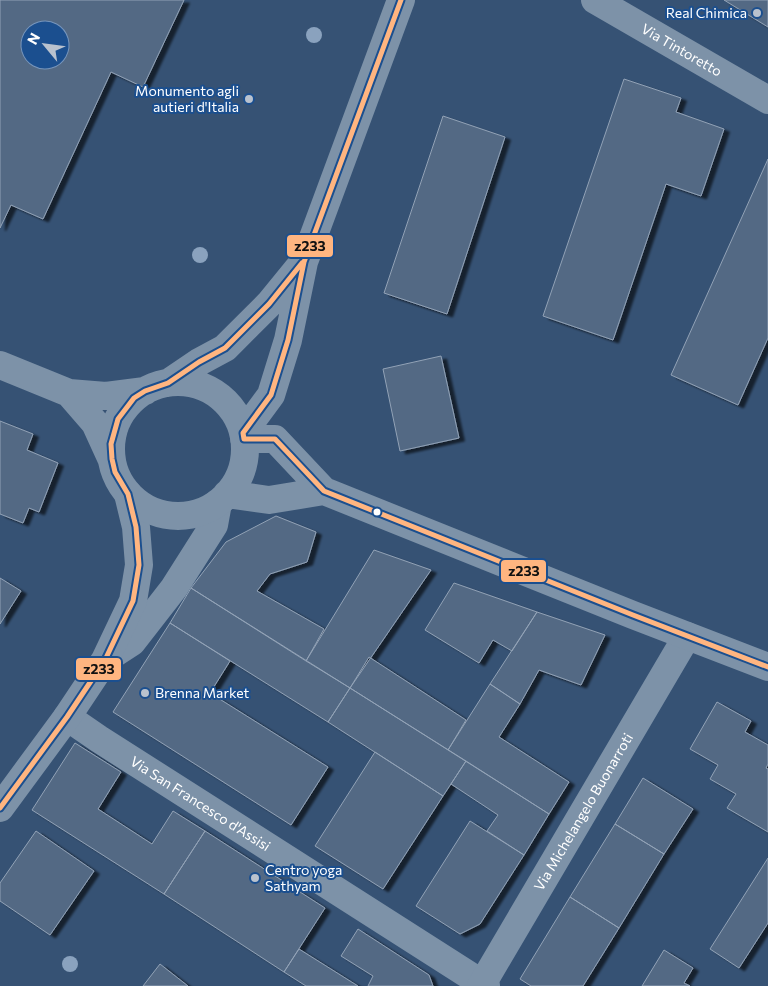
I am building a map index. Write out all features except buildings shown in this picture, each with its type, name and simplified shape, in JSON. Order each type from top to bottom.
[{"type":"street","points":[[244,436],[271,395],[288,340],[304,262],[401,0]]},
{"type":"street","name":"Via Tintoretto","points":[[595,0],[768,100]]},
{"type":"street","points":[[0,808],[67,717],[105,660],[133,601],[139,566],[136,528],[128,494],[115,472],[112,459],[111,444],[118,419],[134,398],[225,348],[269,304],[304,262]]},
{"type":"street","points":[[0,365],[69,393],[106,396],[180,381],[192,383],[206,388],[225,400],[240,423],[244,436],[244,462],[240,475],[222,499],[214,525],[174,588],[132,642],[105,660]]},
{"type":"street","points":[[69,393],[95,424],[112,459]]},
{"type":"street","points":[[271,395],[275,439],[324,490],[768,667]]},
{"type":"street","points":[[244,436],[275,439]]},
{"type":"street","points":[[128,494],[147,508],[170,516],[192,515],[203,511],[222,499],[269,500],[324,490]]},
{"type":"street","name":"Via Michelangelo Buonarroti","points":[[483,985],[688,636]]},
{"type":"street","name":"Via San Francesco d'Assisi","points":[[67,717],[483,985]]},
{"type":"transit line","name":"z233","points":[[401,0],[304,262],[288,340],[271,395],[243,433],[244,439],[275,439],[324,491],[768,667]]},
{"type":"transit line","name":"z233","points":[[0,808],[67,717],[105,660],[133,601],[139,565],[136,527],[128,494],[115,472],[112,459],[111,444],[118,419],[134,398],[145,391],[168,383],[199,362],[225,348],[269,304],[302,263]]},
{"type":"place","name":"Real Chimica","points":[[757,13]]},
{"type":"place","name":"Monumento agli autieri d'Italia","points":[[249,99]]},
{"type":"place","name":"Brenna Market","points":[[145,693]]},
{"type":"place","name":"Centro yoga Sathyam","points":[[255,878]]}]
